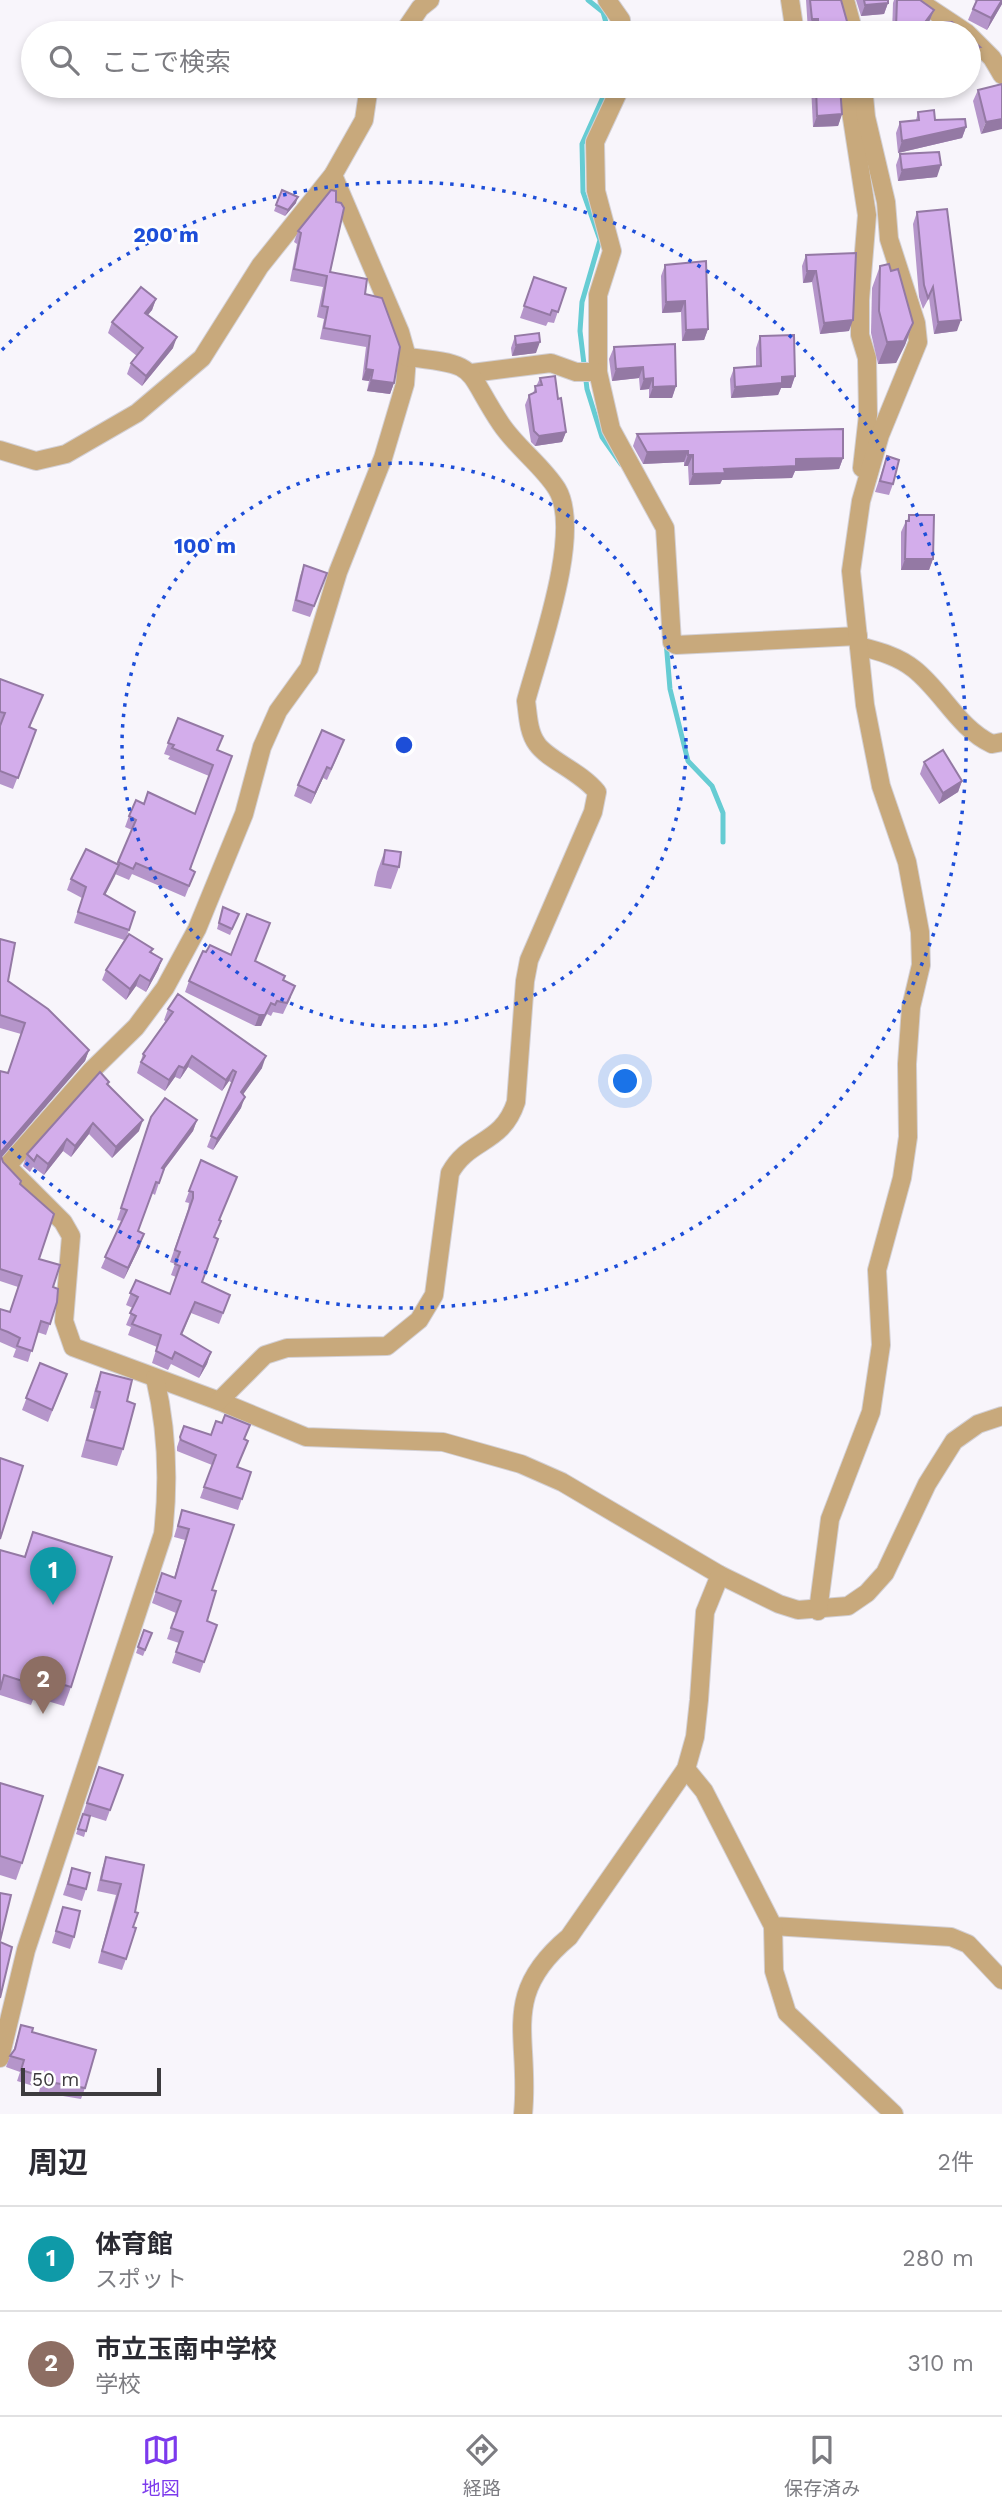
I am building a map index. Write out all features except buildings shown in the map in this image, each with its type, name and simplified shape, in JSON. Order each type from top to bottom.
[{"type":"street","points":[[411,21],[420,8],[430,0]]},
{"type":"street","points":[[607,0],[621,21]]},
{"type":"street","points":[[790,0],[793,21]]},
{"type":"street","points":[[845,0],[851,21]]},
{"type":"street","points":[[917,0],[948,21]]},
{"type":"street","points":[[981,47],[992,58],[1002,75]]},
{"type":"street","points":[[0,450],[36,461],[66,454],[137,413],[202,358],[260,266],[333,175],[364,120],[367,98]]},
{"type":"street","points":[[615,98],[595,142],[596,191],[611,251],[598,295],[589,372],[611,429],[665,527],[672,642],[676,645],[858,641],[914,669],[979,738],[992,744],[1002,742]]},
{"type":"street","points":[[849,98],[867,215],[860,300],[860,335],[867,358],[868,415],[859,497],[861,501]]},
{"type":"street","points":[[818,1611],[830,1520],[871,1412],[881,1345],[877,1270],[902,1178],[908,1138],[911,1007],[920,965],[920,932],[909,874],[881,786],[865,705],[851,572],[861,501],[880,435],[918,342],[916,323],[889,239],[886,202],[866,117],[864,98]]},
{"type":"street","points":[[333,175],[350,221],[380,279],[407,356],[405,384],[383,458],[338,572],[309,668],[278,710],[267,735],[244,814],[197,929],[165,988],[136,1027],[4,1164],[63,1222],[71,1236],[64,1321],[73,1348],[219,1401],[306,1437],[443,1441],[521,1464],[562,1482],[719,1575],[779,1604],[818,1611],[848,1606],[867,1593],[885,1573],[927,1483],[954,1441],[978,1424],[1002,1416]]},
{"type":"street","points":[[219,1401],[233,1384],[265,1355],[287,1348],[387,1346],[419,1320],[434,1295],[450,1172],[459,1157],[498,1133],[510,1120],[516,1102],[524,981],[529,960],[593,812],[597,792],[587,779],[537,744],[529,723],[526,701],[564,555],[566,517],[557,490],[502,426],[472,373],[451,362],[407,356]]},
{"type":"street","points":[[472,373],[551,363],[589,372]]},
{"type":"street","points":[[0,2058],[26,1950],[163,1534],[168,1493],[162,1410],[155,1378]]},
{"type":"street","points":[[523,2114],[526,2084],[521,2014],[531,1980],[549,1954],[569,1937],[686,1769],[698,1712],[705,1612],[719,1575]]},
{"type":"street","points":[[686,1769],[704,1791],[773,1926],[774,1971],[787,2013],[894,2114]]},
{"type":"street","points":[[773,1926],[951,1937],[968,1944],[1002,1980]]},
{"type":"waterway","points":[[588,0],[603,12],[606,21]]},
{"type":"waterway","points":[[603,98],[582,144],[583,192],[600,240],[582,302],[580,331],[587,389],[602,437],[621,464]]},
{"type":"waterway","points":[[666,641],[670,689],[688,761],[712,786],[723,813],[723,842]]},
{"type":"place","name":"体育館","points":[[53,1605]]},
{"type":"place","name":"市立玉南中学校","points":[[43,1714]]}]
